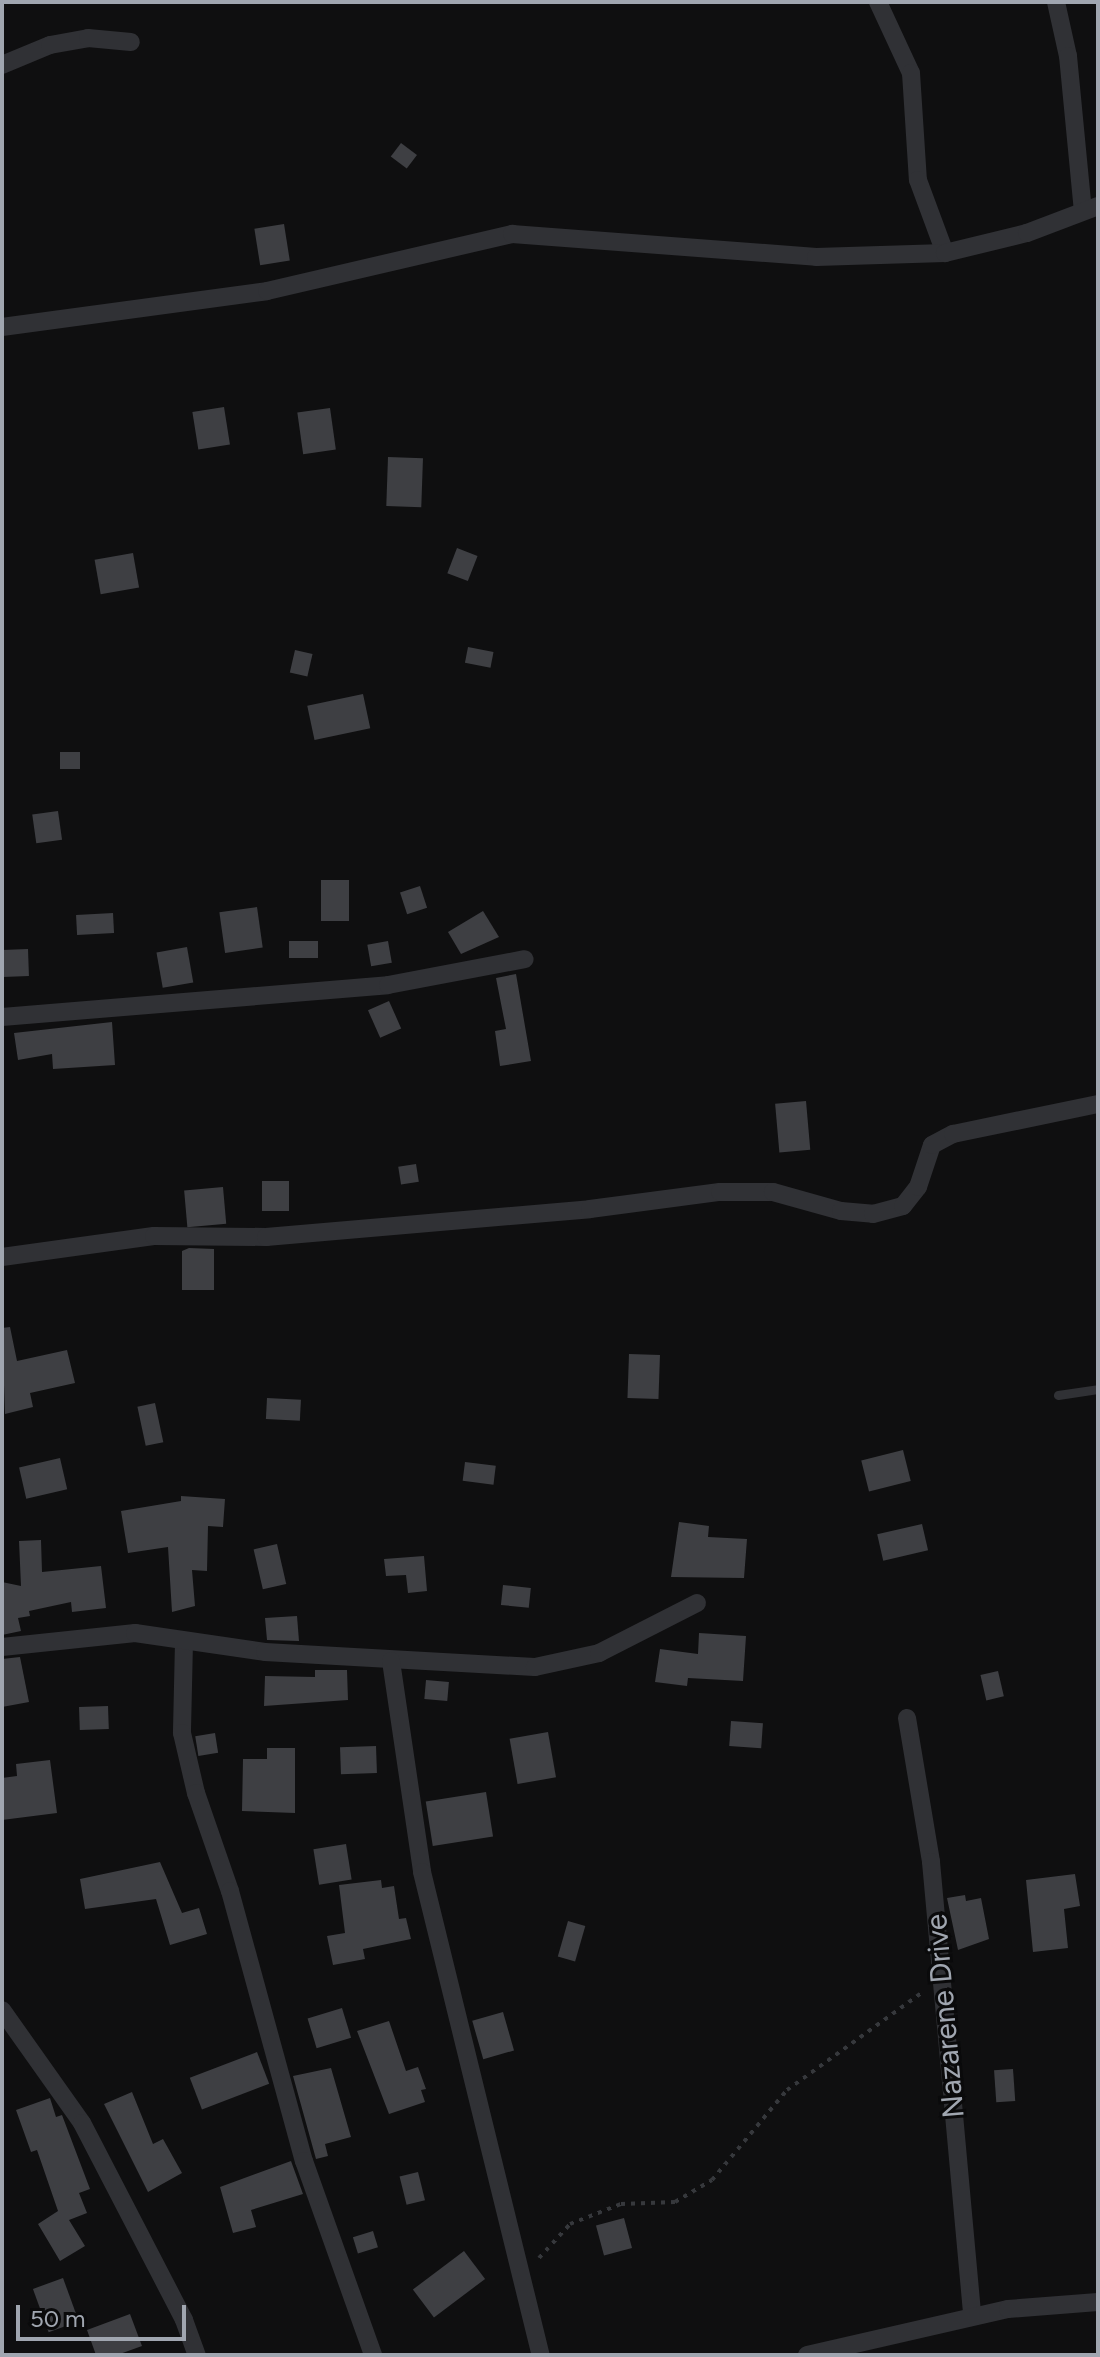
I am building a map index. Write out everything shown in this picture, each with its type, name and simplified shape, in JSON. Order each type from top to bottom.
[{"type":"street","points":[[878,2],[911,73],[918,180],[945,253]]},
{"type":"street","points":[[2,327],[267,291],[512,234],[816,257],[945,253],[1027,233],[1091,208],[1068,56],[1056,2]]},
{"type":"street","points":[[2,65],[50,45],[88,38],[131,42]]},
{"type":"street","points":[[2,1017],[388,985],[525,959]]},
{"type":"street","points":[[2,1257],[154,1236],[266,1237],[590,1209],[720,1192],[773,1192],[841,1211],[873,1214],[903,1206],[918,1187],[932,1145],[953,1134],[1098,1104]]},
{"type":"street","points":[[2,1647],[115,1633],[391,1661],[535,1667],[599,1653],[697,1603]]},
{"type":"street","points":[[184,1642],[182,1733],[196,1793],[230,1891],[304,2161],[373,2355]]},
{"type":"street","points":[[391,1661],[422,1872],[541,2355]]},
{"type":"street","name":"Nazarene Drive","points":[[907,1718],[931,1862],[972,2316]]},
{"type":"street","points":[[2,2010],[102,2160],[197,2355]]},
{"type":"street","points":[[807,2355],[972,2316],[1098,2302]]},
{"type":"lane","points":[[1058,1395],[1098,1389]]},
{"type":"path","points":[[522,2276],[570,2224],[621,2204],[675,2202],[712,2180],[787,2090],[941,1979]]},
{"type":"building","points":[[401,143],[417,155],[407,169],[391,157]]},
{"type":"building","points":[[284,224],[290,261],[260,265],[254,229]]},
{"type":"building","points":[[224,407],[230,445],[198,450],[192,412]]},
{"type":"building","points":[[330,408],[336,450],[303,454],[297,413]]},
{"type":"building","points":[[388,457],[423,458],[421,507],[386,506]]},
{"type":"building","points":[[457,548],[478,556],[468,581],[447,573]]},
{"type":"building","points":[[133,553],[139,587],[101,594],[95,560]]},
{"type":"building","points":[[468,647],[494,652],[490,668],[465,663]]},
{"type":"building","points":[[295,650],[313,654],[307,676],[290,672]]},
{"type":"building","points":[[363,694],[370,728],[315,740],[307,706]]},
{"type":"building","points":[[60,752],[80,752],[80,769],[60,769]]},
{"type":"building","points":[[58,811],[62,840],[36,843],[32,815]]},
{"type":"building","points":[[321,880],[349,880],[349,921],[321,921]]},
{"type":"building","points":[[420,886],[427,908],[407,914],[400,892]]},
{"type":"building","points":[[257,907],[263,948],[225,953],[219,912]]},
{"type":"building","points":[[483,911],[499,937],[461,954],[448,932]]},
{"type":"building","points":[[113,913],[114,933],[77,935],[76,915]]},
{"type":"building","points":[[289,941],[318,941],[318,958],[289,958]]},
{"type":"building","points":[[388,941],[392,963],[371,966],[367,945]]},
{"type":"building","points":[[187,947],[193,982],[163,988],[156,952]]},
{"type":"building","points":[[28,949],[29,976],[3,977],[2,950]]},
{"type":"building","points":[[516,974],[531,1061],[500,1066],[495,1031],[506,1029],[496,978]]},
{"type":"building","points":[[389,1001],[401,1028],[380,1038],[368,1010]]},
{"type":"building","points":[[112,1022],[115,1065],[53,1069],[52,1054],[18,1060],[14,1033]]},
{"type":"building","points":[[806,1101],[810,1150],[779,1153],[775,1104]]},
{"type":"building","points":[[416,1164],[419,1182],[401,1185],[398,1167]]},
{"type":"building","points":[[262,1181],[289,1181],[289,1211],[262,1211]]},
{"type":"building","points":[[223,1187],[226,1224],[187,1227],[184,1190]]},
{"type":"building","points":[[189,1248],[214,1249],[214,1290],[182,1290],[182,1251]]},
{"type":"building","points":[[10,1327],[17,1361],[67,1350],[75,1383],[30,1393],[33,1407],[5,1414],[2,1328]]},
{"type":"building","points":[[629,1354],[660,1355],[658,1399],[627,1398]]},
{"type":"building","points":[[267,1398],[301,1400],[300,1421],[266,1419]]},
{"type":"building","points":[[155,1403],[163,1442],[146,1446],[137,1407]]},
{"type":"building","points":[[903,1450],[911,1481],[869,1491],[861,1460]]},
{"type":"building","points":[[60,1458],[67,1489],[26,1499],[19,1467]]},
{"type":"building","points":[[465,1462],[496,1466],[493,1485],[463,1481]]},
{"type":"building","points":[[181,1496],[225,1499],[223,1527],[208,1526],[207,1571],[192,1570],[195,1606],[172,1612],[168,1547],[128,1553],[121,1511],[181,1501]]},
{"type":"building","points":[[679,1522],[709,1526],[708,1537],[747,1539],[744,1578],[671,1577]]},
{"type":"building","points":[[922,1524],[928,1550],[883,1561],[877,1534]]},
{"type":"building","points":[[41,1540],[42,1572],[101,1566],[106,1608],[72,1612],[71,1602],[29,1611],[30,1616],[18,1618],[21,1631],[2,1635],[2,1582],[21,1586],[19,1541]]},
{"type":"building","points":[[277,1544],[286,1584],[263,1589],[254,1549]]},
{"type":"building","points":[[424,1556],[427,1591],[408,1593],[406,1575],[386,1576],[384,1559]]},
{"type":"building","points":[[503,1585],[531,1588],[529,1608],[501,1605]]},
{"type":"building","points":[[297,1616],[299,1641],[267,1640],[265,1618]]},
{"type":"building","points":[[699,1633],[746,1636],[743,1681],[688,1678],[687,1686],[655,1682],[660,1649],[698,1654]]},
{"type":"building","points":[[20,1657],[29,1702],[2,1707],[2,1659]]},
{"type":"building","points":[[315,1670],[347,1670],[348,1700],[264,1706],[265,1676],[315,1677]]},
{"type":"building","points":[[998,1671],[1004,1696],[986,1700],[980,1675]]},
{"type":"building","points":[[426,1680],[449,1682],[447,1701],[424,1699]]},
{"type":"building","points":[[108,1706],[109,1729],[80,1730],[79,1707]]},
{"type":"building","points":[[731,1721],[763,1723],[761,1748],[729,1746]]},
{"type":"building","points":[[548,1732],[556,1777],[518,1784],[510,1739]]},
{"type":"building","points":[[215,1733],[218,1753],[198,1756],[195,1736]]},
{"type":"building","points":[[376,1746],[377,1773],[341,1774],[340,1747]]},
{"type":"building","points":[[267,1748],[295,1748],[295,1813],[242,1811],[243,1759],[267,1759]]},
{"type":"building","points":[[50,1760],[57,1813],[2,1820],[2,1778],[17,1776],[16,1764]]},
{"type":"building","points":[[486,1792],[493,1836],[433,1846],[426,1802]]},
{"type":"building","points":[[346,1844],[352,1880],[319,1885],[313,1849]]},
{"type":"building","points":[[160,1862],[182,1913],[199,1908],[207,1934],[170,1945],[156,1899],[85,1909],[80,1879]]},
{"type":"building","points":[[1075,1874],[1080,1906],[1064,1909],[1068,1948],[1033,1952],[1026,1880]]},
{"type":"building","points":[[381,1880],[382,1888],[394,1886],[399,1919],[406,1918],[411,1939],[363,1949],[365,1959],[333,1965],[327,1936],[345,1933],[339,1885]]},
{"type":"building","points":[[965,1895],[966,1901],[981,1898],[989,1939],[958,1950],[947,1898]]},
{"type":"building","points":[[568,1921],[585,1926],[575,1962],[558,1957]]},
{"type":"building","points":[[342,2008],[351,2038],[317,2048],[308,2019]]},
{"type":"building","points":[[503,2012],[514,2050],[483,2059],[472,2021]]},
{"type":"building","points":[[389,2021],[406,2071],[418,2067],[426,2089],[421,2090],[425,2102],[389,2114],[357,2031]]},
{"type":"building","points":[[257,2052],[269,2084],[202,2110],[190,2078]]},
{"type":"building","points":[[331,2068],[351,2137],[325,2144],[328,2156],[316,2159],[293,2076]]},
{"type":"building","points":[[1013,2069],[1015,2101],[996,2102],[994,2070]]},
{"type":"building","points":[[132,2092],[153,2144],[163,2139],[182,2173],[148,2192],[104,2104]]},
{"type":"building","points":[[50,2098],[56,2117],[62,2115],[90,2189],[79,2193],[87,2213],[69,2220],[85,2246],[60,2261],[38,2224],[58,2211],[37,2150],[31,2152],[16,2110]]},
{"type":"building","points":[[291,2161],[303,2194],[251,2210],[256,2227],[233,2233],[220,2187]]},
{"type":"building","points":[[418,2172],[425,2200],[407,2205],[400,2177]]},
{"type":"building","points":[[624,2218],[632,2248],[604,2255],[596,2226]]},
{"type":"building","points":[[373,2231],[378,2247],[358,2253],[353,2237]]},
{"type":"building","points":[[464,2251],[485,2279],[434,2317],[413,2290]]},
{"type":"building","points":[[63,2278],[79,2321],[49,2332],[33,2289]]},
{"type":"building","points":[[130,2314],[142,2346],[117,2355],[96,2355],[87,2330]]}]
